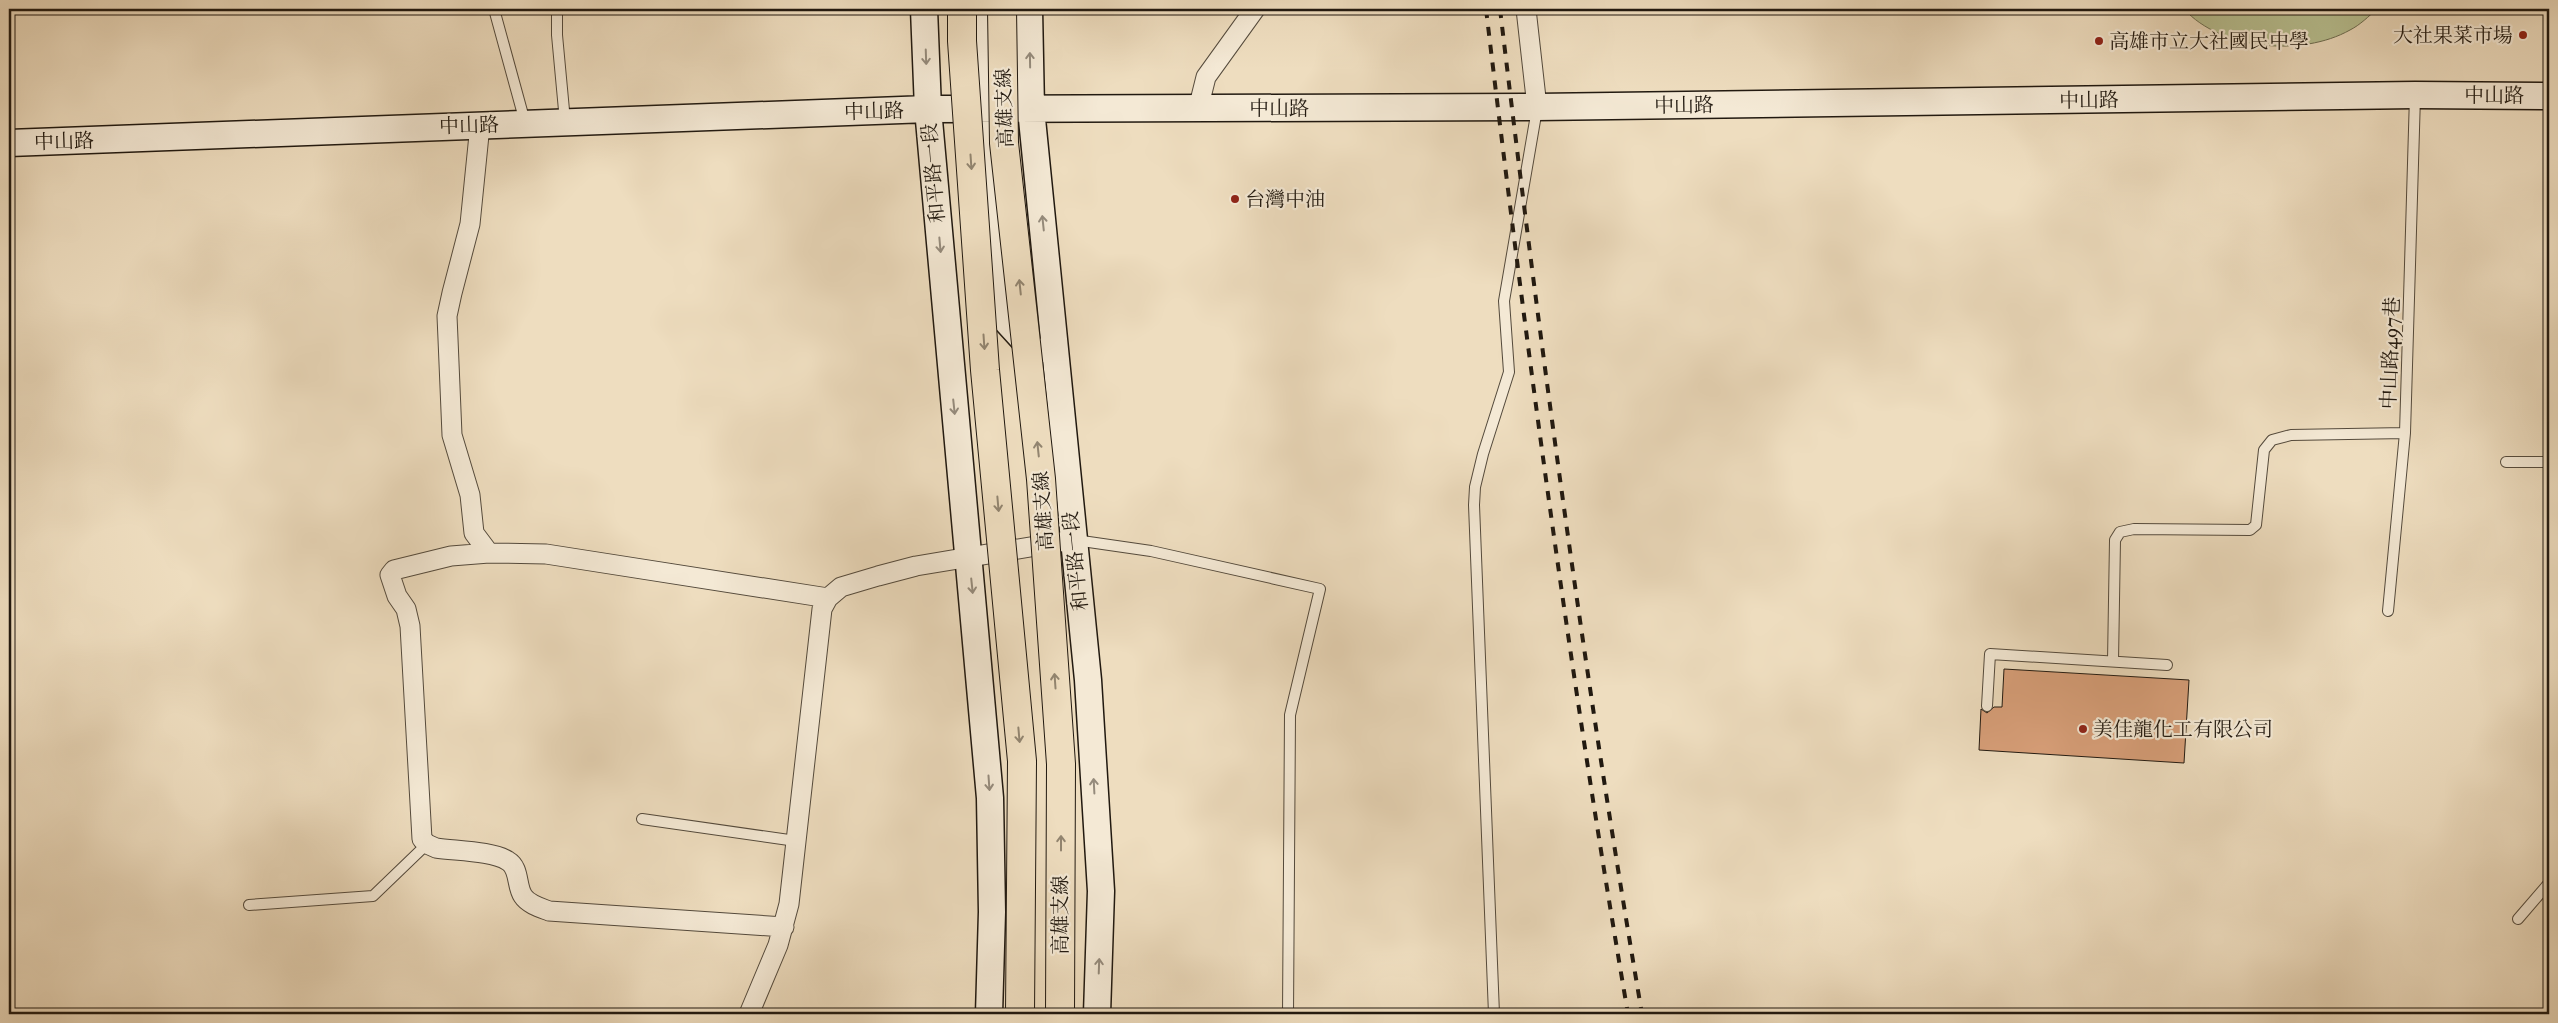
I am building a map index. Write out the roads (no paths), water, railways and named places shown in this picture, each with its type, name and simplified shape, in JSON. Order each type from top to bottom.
[{"type":"highway","name":"高雄支線","points":[[962,9],[962,41],[986,370],[1022,761],[1020,1014]]},
{"type":"highway","name":"高雄支線","points":[[1002,9],[1004,143],[1041,479],[1061,764],[1060,1014]]},
{"type":"main road","name":"和平路一段","points":[[924,9],[928,110],[990,798],[992,912],[989,1014]]},
{"type":"main road","points":[[977,9],[1003,317],[1058,378]]},
{"type":"main road","name":"和平路一段","points":[[1029,9],[1031,109],[1072,540],[1088,680],[1100,881],[1097,1014]]},
{"type":"main road","name":"中山路","points":[[9,143],[928,110],[1537,107],[2415,95],[2549,96]]},
{"type":"street","points":[[1198,109],[1206,78],[1256,9]]},
{"type":"street","points":[[1526,9],[1537,107]]},
{"type":"street","points":[[480,125],[470,224],[447,316],[452,435],[470,495],[474,533],[489,553]]},
{"type":"street","points":[[749,1014],[784,927],[789,904],[822,609],[828,598],[841,587],[916,566],[1072,540]]},
{"type":"street","points":[[784,927],[549,911],[536,906],[523,896],[518,875],[510,862],[499,856],[436,848],[427,844],[422,839],[410,626],[406,608],[397,596],[390,575],[394,570],[451,556],[489,553],[546,554],[828,598]]},
{"type":"lane","points":[[494,9],[526,123]]},
{"type":"lane","points":[[558,9],[557,35],[565,122]]},
{"type":"lane","name":"中山路497巷","points":[[2388,611],[2406,433],[2415,95]]},
{"type":"lane","points":[[1494,1014],[1474,505],[1475,487],[1483,454],[1508,372],[1504,301],[1537,107]]},
{"type":"lane","points":[[2113,661],[2115,540],[2120,532],[2134,529],[2250,530],[2256,525],[2264,450],[2272,440],[2291,435],[2406,433]]},
{"type":"lane","points":[[2506,462],[2549,462]]},
{"type":"lane","points":[[1072,540],[1152,551],[1320,589],[1290,715],[1288,1014]]},
{"type":"lane","points":[[1987,706],[1990,654],[2166,665]]},
{"type":"lane","points":[[642,819],[796,841]]},
{"type":"lane","points":[[249,905],[373,896],[427,844]]},
{"type":"lane","points":[[2518,919],[2549,882]]},
{"type":"railway","points":[[1486,9],[1551,513],[1587,764],[1628,1014]]},
{"type":"railway","points":[[1500,9],[1531,261],[1565,512],[1601,763],[1642,1014]]},
{"type":"place","name":"大社果菜市場","points":[[2523,35]]},
{"type":"place","name":"高雄市立大社國民中學","points":[[2099,41]]},
{"type":"place","name":"台灣中油","points":[[1235,199]]},
{"type":"place","name":"美佳龍化工有限公司","points":[[2083,729]]}]
